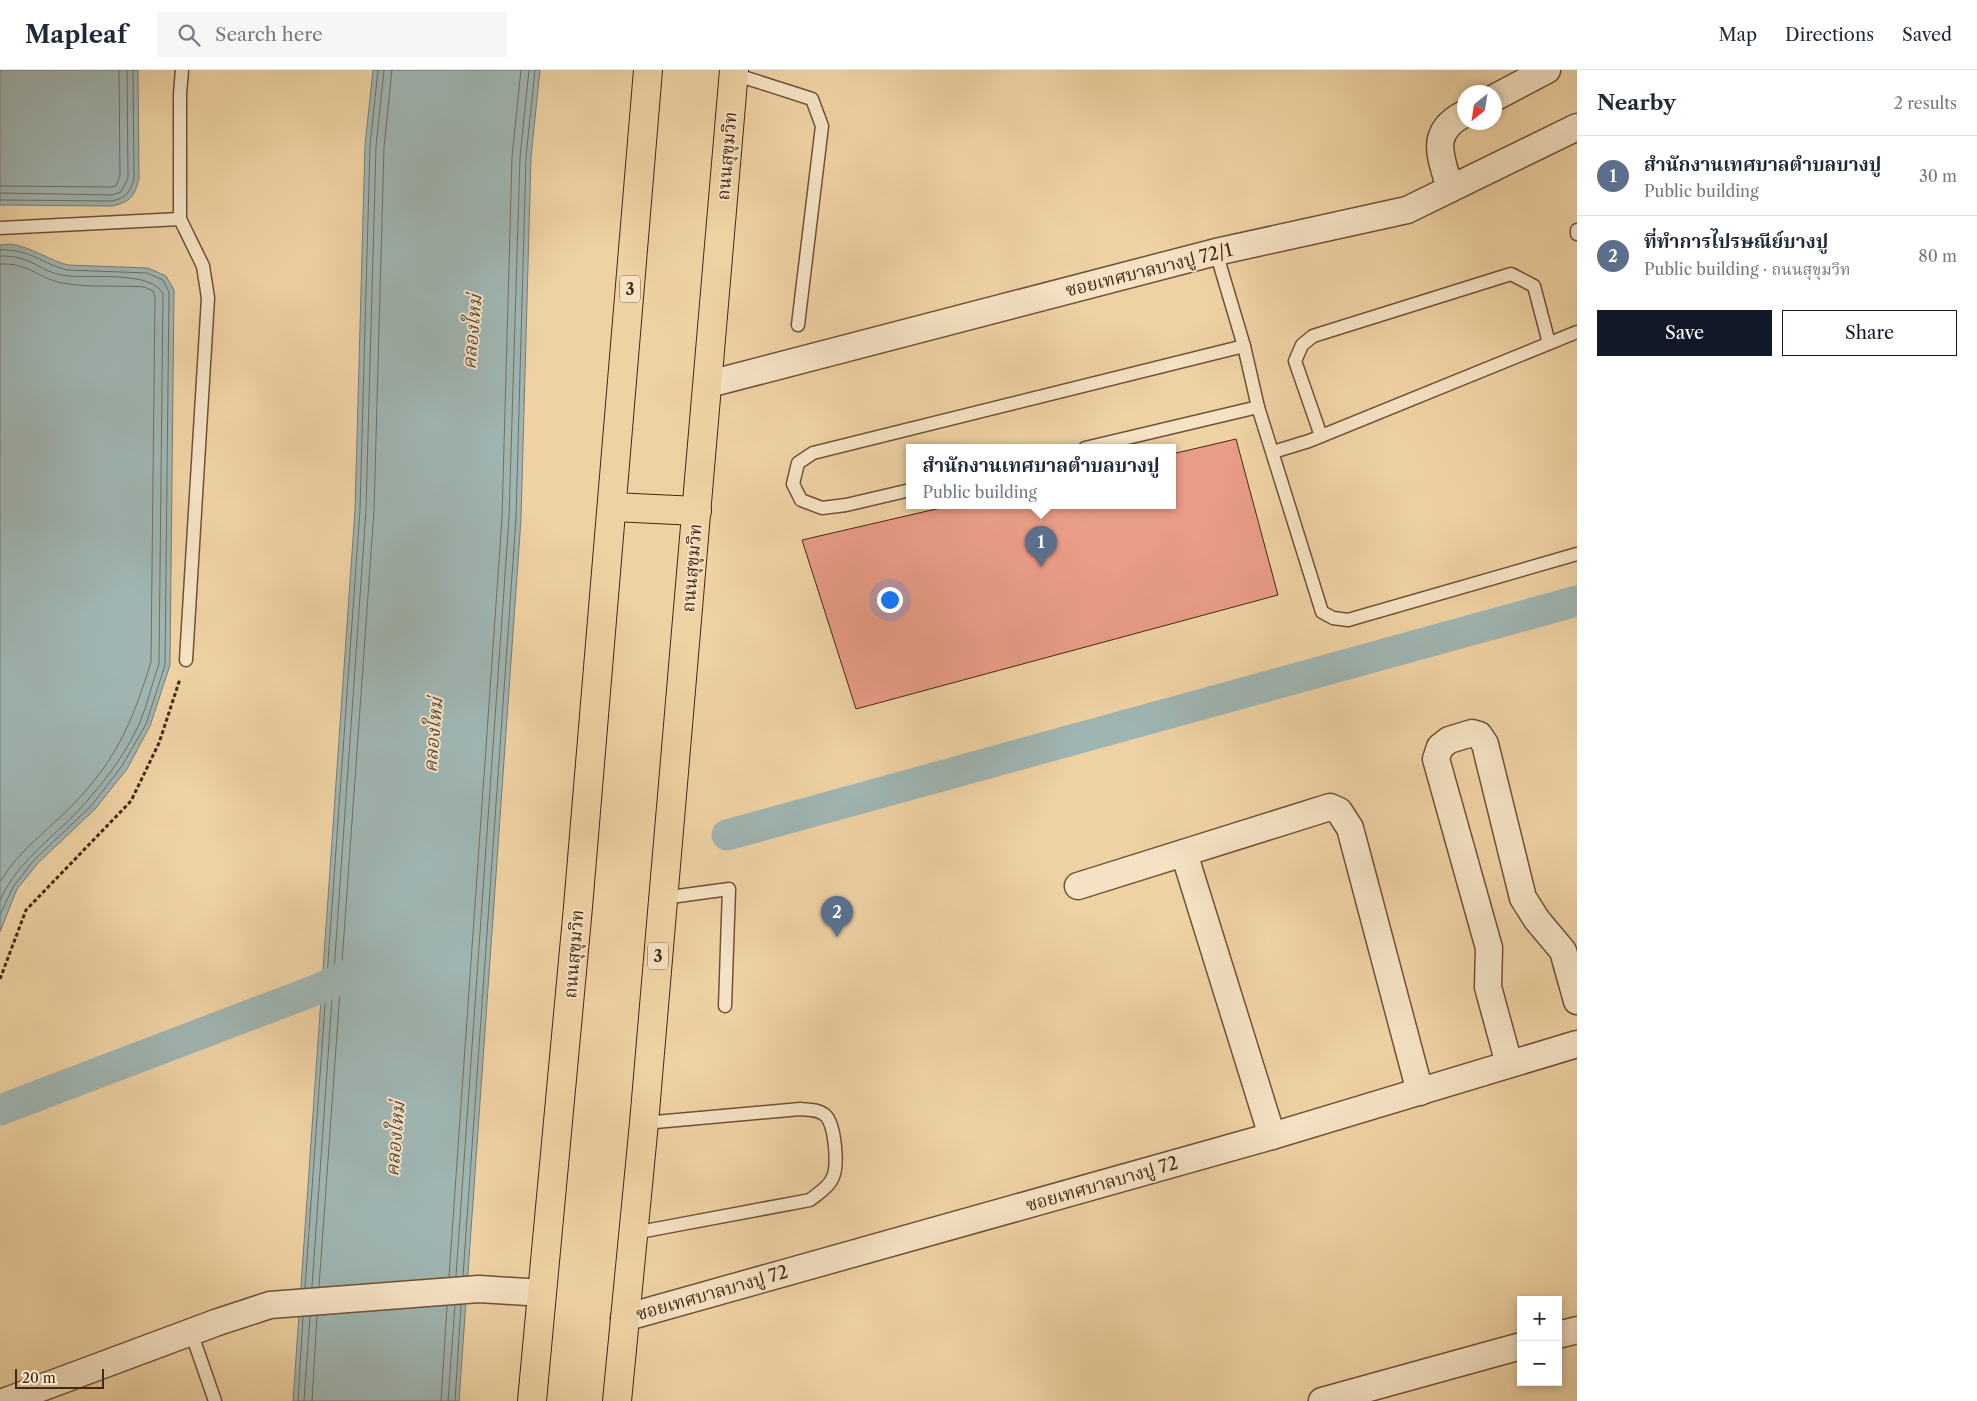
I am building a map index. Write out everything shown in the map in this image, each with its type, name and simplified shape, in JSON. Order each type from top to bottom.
[{"type":"main road","name":"ถนนสุขุมวิท","points":[[532,1401],[613,507],[648,70]]},
{"type":"main road","name":"ถนนสุขุมวิท","points":[[617,1401],[644,1123],[709,384],[734,72]]},
{"type":"main road","name":"ถนนสุขุมวิท","points":[[613,507],[697,511]]},
{"type":"street","points":[[1502,94],[1547,70]]},
{"type":"street","points":[[1450,189],[1439,147],[1444,129],[1457,119]]},
{"type":"street","name":"ซอยเทศบาลบางปู 72/1","points":[[709,384],[1216,252],[1407,210],[1577,127]]},
{"type":"street","points":[[1509,1064],[1488,987],[1490,948],[1436,759],[1440,747],[1448,740],[1472,733],[1479,735],[1486,744],[1523,898],[1537,920],[1563,951],[1577,1001]]},
{"type":"street","points":[[1078,886],[1330,807],[1339,811],[1350,828],[1420,1092]]},
{"type":"street","points":[[1184,853],[1272,1136]]},
{"type":"street","name":"ซอยเทศบาลบางปู 72","points":[[624,1318],[1272,1136],[1577,1044]]},
{"type":"street","points":[[6,1401],[270,1304],[480,1288],[542,1293]]},
{"type":"street","points":[[1562,1334],[1577,1330]]},
{"type":"street","points":[[1322,1401],[1517,1347]]},
{"type":"lane","points":[[182,70],[180,94],[180,219],[203,266],[208,298],[186,660]]},
{"type":"lane","points":[[734,72],[812,99],[822,126],[798,325]]},
{"type":"lane","points":[[0,228],[180,219]]},
{"type":"lane","points":[[1216,252],[1244,346],[1258,407],[1322,612],[1334,618],[1348,620],[1577,554]]},
{"type":"lane","points":[[1321,436],[1295,361],[1302,345],[1313,336],[1511,274],[1534,286],[1549,343]]},
{"type":"lane","points":[[1273,452],[1321,436],[1577,332]]},
{"type":"lane","points":[[906,491],[846,505],[822,508],[801,500],[793,484],[798,463],[813,453],[1244,346]]},
{"type":"lane","points":[[1103,444],[1258,407]]},
{"type":"lane","points":[[663,898],[728,889],[725,1006]]},
{"type":"lane","points":[[634,1233],[810,1200],[832,1181],[837,1169],[831,1126],[825,1116],[816,1110],[800,1109],[644,1123]]},
{"type":"lane","points":[[191,1332],[215,1401]]},
{"type":"path","points":[[0,979],[26,910],[131,801],[159,743],[186,660]]},
{"type":"water","points":[[0,70],[138,70],[139,179],[131,197],[113,206],[0,205]]},
{"type":"water","name":"คลองใหม่","points":[[373,70],[540,70],[531,157],[521,519],[459,1401],[293,1401],[355,510],[365,145]]},
{"type":"water","points":[[10,244],[26,248],[68,265],[148,268],[166,276],[174,290],[170,665],[150,726],[127,769],[95,809],[38,863],[17,889],[0,932],[0,245]]},
{"type":"building","points":[[1236,439],[1278,595],[856,709],[802,540],[936,509],[1176,509],[1176,453]]},
{"type":"waterway","points":[[727,835],[1577,601]]},
{"type":"waterway","points":[[0,1110],[321,988],[360,969]]},
{"type":"place","name":"สำนักงานเทศบาลตำบลบางปู","points":[[1041,567]]},
{"type":"place","name":"ที่ทำการไปรษณีย์บางปู","points":[[837,937]]}]
